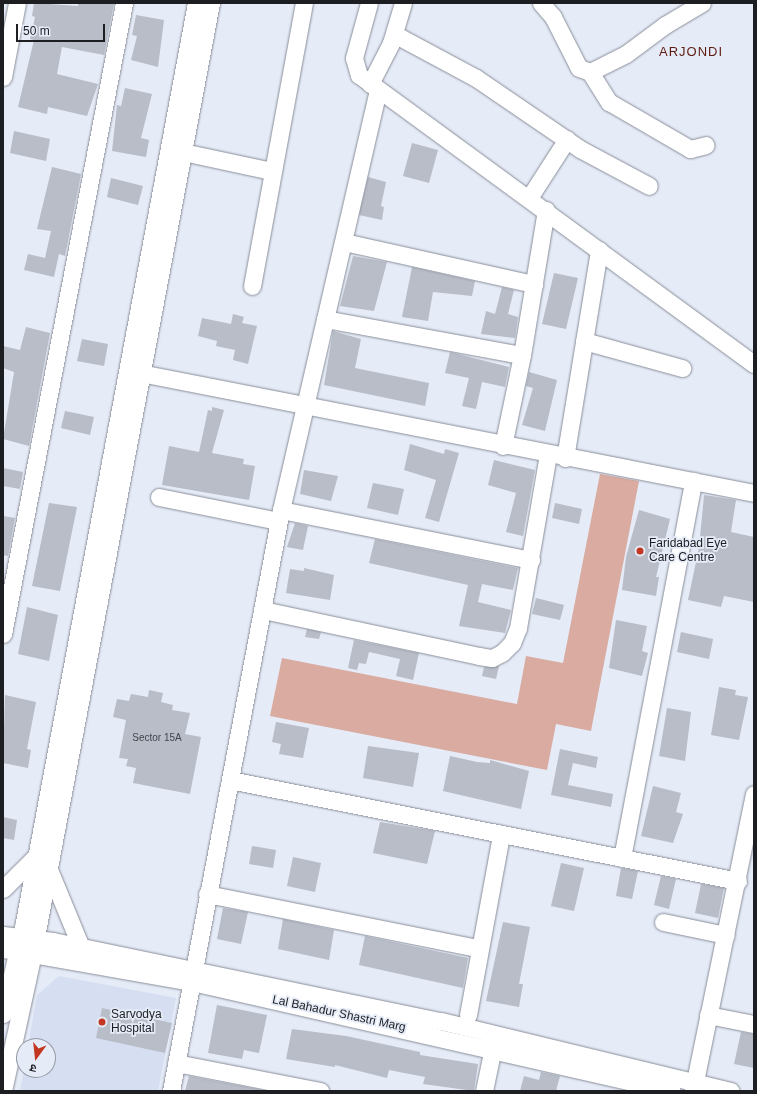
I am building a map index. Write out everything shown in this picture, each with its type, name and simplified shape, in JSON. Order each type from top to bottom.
[{"type":"street","points":[[3,77],[17,3]]},
{"type":"street","points":[[3,634],[6,604],[124,3]]},
{"type":"street","points":[[3,1014],[22,946],[41,862],[75,684],[151,277],[196,3]]},
{"type":"street","points":[[151,277],[183,152],[211,3]]},
{"type":"street","points":[[252,286],[304,3]]},
{"type":"street","points":[[369,3],[354,58],[359,75],[374,88],[546,210],[754,364]]},
{"type":"street","points":[[171,1091],[207,894],[263,610],[280,515],[307,407],[325,319],[344,242],[374,88],[394,34],[403,3]]},
{"type":"street","points":[[541,3],[552,17],[579,68],[590,72],[609,102],[690,149],[706,145]]},
{"type":"street","points":[[590,72],[626,54],[665,24],[702,3]]},
{"type":"street","points":[[394,34],[482,82],[567,139],[649,186]]},
{"type":"street","points":[[529,198],[567,139]]},
{"type":"street","points":[[183,152],[272,171]]},
{"type":"street","points":[[504,446],[522,355],[546,210]]},
{"type":"street","points":[[344,242],[534,284]]},
{"type":"street","points":[[263,610],[492,658],[512,643],[584,341],[599,250]]},
{"type":"street","points":[[325,319],[522,355]]},
{"type":"street","points":[[584,341],[682,368]]},
{"type":"street","points":[[134,372],[504,446],[754,493]]},
{"type":"street","points":[[622,858],[693,481]]},
{"type":"street","points":[[158,497],[280,515],[531,560]]},
{"type":"street","points":[[230,780],[501,836],[738,881]]},
{"type":"street","points":[[694,1087],[708,1015],[738,881],[754,794]]},
{"type":"street","points":[[468,1015],[478,948],[501,836]]},
{"type":"street","points":[[3,889],[41,862]]},
{"type":"street","points":[[41,862],[81,946]]},
{"type":"street","points":[[207,894],[478,948]]},
{"type":"street","points":[[663,922],[726,935]]},
{"type":"street","points":[[3,935],[22,946],[193,976],[694,1087],[731,1091]]},
{"type":"street","points":[[22,946],[81,946],[193,976]]},
{"type":"street","points":[[3,1091],[22,946]]},
{"type":"street","points":[[708,1015],[754,1024]]},
{"type":"street","points":[[484,1091],[494,1042]]},
{"type":"street","points":[[494,1042],[672,1091]]},
{"type":"street","points":[[176,1063],[320,1091]]},
{"type":"shaded area","points":[[600,474],[639,481],[591,731],[556,724],[547,770],[270,716],[282,658],[517,704],[526,656],[563,663]]},
{"type":"shaded area","name":"Sarvodya Hospital","points":[[59,976],[176,998],[158,1091],[20,1091],[22,1078],[56,1078],[56,1038],[29,1038],[37,995]]},
{"type":"building","points":[[34,3],[78,6],[78,3],[114,3],[104,55],[62,47],[57,74],[98,84],[87,116],[48,107],[47,114],[18,107],[34,40],[30,39],[35,17],[32,16]]},
{"type":"building","points":[[136,15],[164,20],[158,67],[131,60],[137,36],[132,35]]},
{"type":"building","points":[[125,88],[152,94],[141,138],[149,140],[146,157],[112,151],[117,105],[121,106]]},
{"type":"building","points":[[14,131],[50,139],[46,161],[10,153]]},
{"type":"building","points":[[412,143],[438,150],[429,183],[403,176]]},
{"type":"building","points":[[52,167],[81,174],[65,256],[59,254],[54,277],[24,270],[28,254],[45,258],[51,231],[37,229]]},
{"type":"building","points":[[368,177],[386,182],[381,206],[384,207],[382,220],[359,215]]},
{"type":"building","points":[[111,178],[143,186],[138,205],[107,197]]},
{"type":"building","points":[[353,256],[387,262],[374,311],[340,306]]},
{"type":"building","points":[[412,267],[475,281],[472,296],[433,292],[428,321],[402,317]]},
{"type":"building","points":[[554,273],[578,278],[566,329],[542,324]]},
{"type":"building","points":[[502,287],[514,290],[508,314],[518,317],[515,338],[481,334],[486,311],[495,314]]},
{"type":"building","points":[[233,314],[244,317],[242,323],[257,326],[248,364],[233,360],[235,350],[216,346],[217,341],[198,336],[202,318],[231,324]]},
{"type":"building","points":[[26,327],[50,333],[29,446],[3,439],[14,372],[3,368],[3,346],[20,350]]},
{"type":"building","points":[[333,331],[361,339],[355,368],[429,383],[425,406],[324,385]]},
{"type":"building","points":[[82,339],[108,344],[104,366],[77,361]]},
{"type":"building","points":[[450,352],[509,367],[505,387],[482,382],[476,409],[462,406],[469,378],[445,373]]},
{"type":"building","points":[[529,372],[557,380],[545,431],[522,425],[533,388],[526,386]]},
{"type":"building","points":[[212,407],[224,410],[212,453],[244,459],[243,464],[255,466],[249,500],[162,485],[169,446],[199,452],[208,410],[212,411]]},
{"type":"building","points":[[65,411],[94,417],[90,435],[61,428]]},
{"type":"building","points":[[410,444],[444,454],[445,449],[459,453],[439,522],[425,518],[436,480],[404,470]]},
{"type":"building","points":[[494,460],[535,470],[523,536],[506,532],[516,493],[488,485]]},
{"type":"building","points":[[3,468],[23,472],[20,489],[3,486]]},
{"type":"building","points":[[304,470],[338,476],[331,501],[300,494]]},
{"type":"building","points":[[373,483],[404,489],[398,515],[367,508]]},
{"type":"building","points":[[704,495],[736,500],[731,532],[754,537],[754,602],[724,596],[721,607],[688,600],[699,548]]},
{"type":"building","points":[[49,503],[77,507],[60,591],[32,586]]},
{"type":"building","points":[[555,503],[582,509],[579,524],[552,518]]},
{"type":"building","points":[[639,510],[670,519],[656,577],[659,577],[656,596],[622,590],[626,557]]},
{"type":"building","points":[[3,516],[15,518],[8,556],[3,555]]},
{"type":"building","points":[[295,523],[308,526],[303,550],[287,547]]},
{"type":"building","points":[[375,539],[518,568],[513,590],[482,584],[478,602],[511,610],[505,633],[459,626],[468,585],[369,563]]},
{"type":"building","points":[[304,568],[334,575],[330,600],[286,593],[290,569],[304,571]]},
{"type":"building","points":[[536,598],[564,605],[560,620],[532,614]]},
{"type":"building","points":[[27,607],[58,615],[49,661],[18,654]]},
{"type":"building","points":[[616,620],[647,626],[642,651],[648,653],[642,676],[609,668]]},
{"type":"building","points":[[307,629],[321,632],[319,639],[305,637]]},
{"type":"building","points":[[681,632],[713,639],[709,659],[677,652]]},
{"type":"building","points":[[354,640],[419,653],[413,680],[396,676],[400,659],[369,652],[366,664],[359,663],[357,670],[348,668]]},
{"type":"building","points":[[499,666],[496,679],[482,676],[484,667]]},
{"type":"building","points":[[719,687],[736,690],[735,695],[748,697],[739,740],[711,735]]},
{"type":"building","points":[[149,690],[163,693],[161,702],[173,705],[172,710],[190,713],[185,734],[201,737],[190,794],[133,783],[136,768],[126,766],[128,759],[119,758],[126,720],[113,717],[117,699],[129,701],[131,694],[148,697]]},
{"type":"building","points":[[5,695],[36,702],[27,749],[31,750],[28,768],[3,763]]},
{"type":"building","points":[[667,708],[691,712],[685,761],[659,756]]},
{"type":"building","points":[[276,722],[309,728],[303,758],[279,754],[281,744],[272,742]]},
{"type":"building","points":[[368,746],[419,753],[413,787],[363,778]]},
{"type":"building","points":[[560,749],[598,757],[596,768],[573,763],[568,785],[613,794],[611,807],[551,795]]},
{"type":"building","points":[[450,756],[477,762],[490,763],[490,760],[529,771],[521,809],[443,791]]},
{"type":"building","points":[[653,786],[681,793],[676,812],[683,814],[673,843],[641,836]]},
{"type":"building","points":[[3,817],[17,820],[14,840],[3,838]]},
{"type":"building","points":[[380,822],[435,831],[427,864],[373,853]]},
{"type":"building","points":[[252,846],[276,850],[273,868],[249,864]]},
{"type":"building","points":[[293,857],[321,863],[315,892],[287,886]]},
{"type":"building","points":[[561,863],[584,868],[574,911],[551,906]]},
{"type":"building","points":[[621,868],[638,871],[632,899],[616,896]]},
{"type":"building","points":[[661,876],[676,879],[669,909],[654,905]]},
{"type":"building","points":[[701,884],[724,888],[718,918],[695,913]]},
{"type":"building","points":[[223,908],[248,912],[241,944],[217,939]]},
{"type":"building","points":[[283,919],[334,930],[329,960],[278,949]]},
{"type":"building","points":[[503,922],[530,927],[519,984],[523,984],[519,1007],[486,1001]]},
{"type":"building","points":[[365,936],[468,958],[463,988],[359,965]]},
{"type":"building","points":[[217,1005],[267,1015],[259,1053],[244,1050],[242,1059],[208,1053]]},
{"type":"building","points":[[102,1008],[172,1023],[165,1053],[96,1038]]},
{"type":"building","points":[[292,1029],[346,1036],[420,1052],[420,1055],[478,1064],[474,1091],[423,1084],[425,1077],[389,1070],[387,1078],[335,1065],[335,1067],[286,1059]]},
{"type":"building","points":[[741,1032],[754,1034],[754,1068],[734,1064]]},
{"type":"building","points":[[541,1072],[560,1076],[556,1091],[520,1091],[524,1076],[539,1080]]},
{"type":"building","points":[[189,1076],[268,1091],[185,1091]]},
{"type":"place","name":"Faridabad Eye Care Centre","points":[[640,551]]},
{"type":"place","name":"Sarvodya Hospital","points":[[102,1022]]},
{"type":"district","name":"ARJONDI","points":[[691,52]]}]
